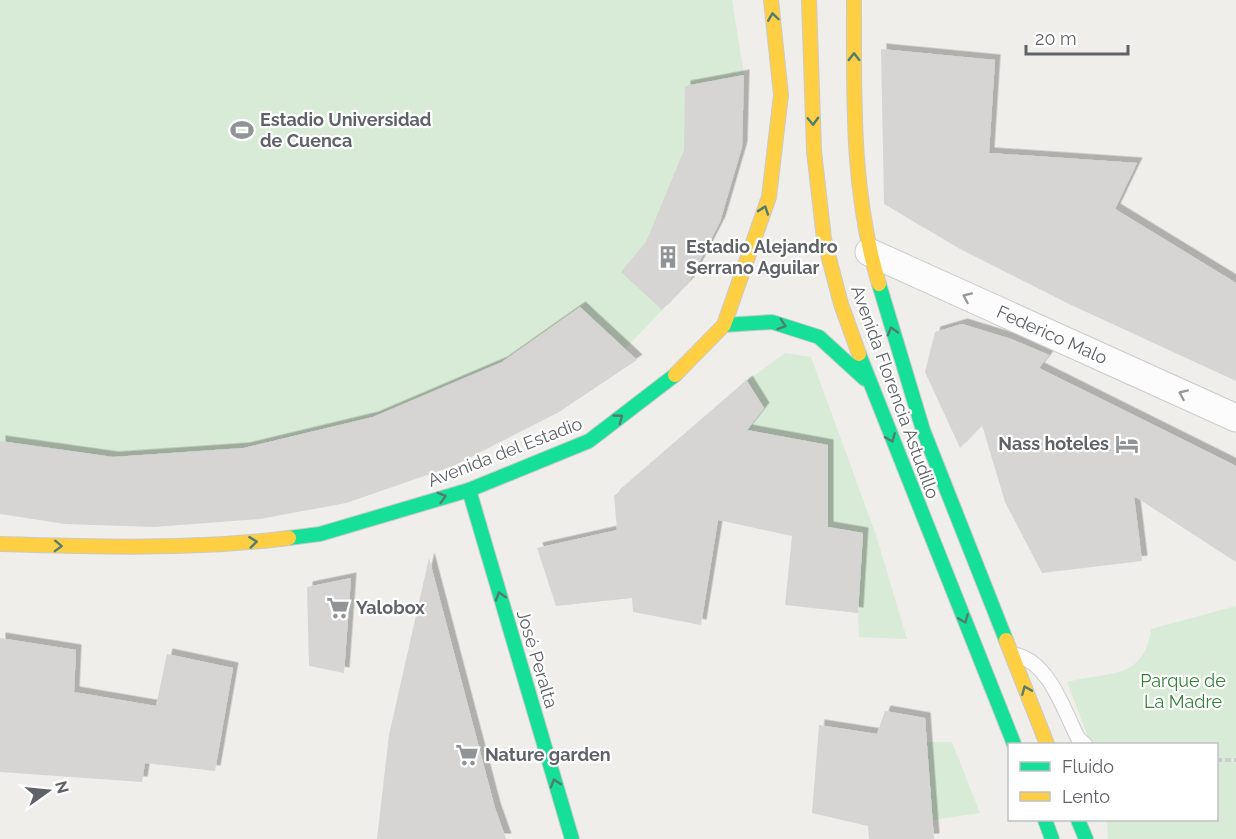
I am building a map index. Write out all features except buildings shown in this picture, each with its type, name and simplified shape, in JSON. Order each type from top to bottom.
[{"type":"main road","name":"Avenida del Estadio","points":[[0,544],[121,548],[241,544],[320,534],[469,490],[589,441],[667,383],[724,325],[769,197],[781,95],[779,57],[771,0]]},
{"type":"main road","name":"Avenida Florencia Astudillo","points":[[809,0],[814,151],[824,239],[841,304],[870,384],[1014,743]]},
{"type":"main road","name":"Avenida Florencia Astudillo","points":[[854,0],[854,147],[869,252],[923,430],[1047,743]]},
{"type":"main road","points":[[779,57],[855,112]]},
{"type":"main road","points":[[724,325],[772,322],[819,337],[870,384]]},
{"type":"main road","name":"José Peralta","points":[[469,490],[572,839]]},
{"type":"main road","points":[[1046,821],[1052,839]]},
{"type":"main road","points":[[1079,821],[1086,839]]},
{"type":"street","name":"Federico Malo","points":[[869,252],[1236,418]]},
{"type":"lane","points":[[1011,654],[1021,656],[1032,663],[1048,680],[1078,738],[1084,743]]},
{"type":"lane","points":[[1086,839],[1089,821]]},
{"type":"path","points":[[1218,760],[1236,760]]},
{"type":"green space","points":[[0,0],[732,0],[744,75],[742,147],[720,222],[689,282],[626,348],[636,360],[559,412],[453,466],[346,503],[0,514]]},
{"type":"green space","points":[[785,353],[811,357],[876,535],[907,639],[859,637],[858,613],[863,533],[828,527],[828,446],[747,430],[764,408],[747,381]]},
{"type":"green space","name":"Parque de La Madre","points":[[1236,606],[1236,839],[1108,839],[1107,821],[1218,821],[1218,743],[1091,743],[1067,682],[1110,674],[1132,666],[1141,658],[1151,629]]},
{"type":"green space","points":[[925,742],[952,742],[980,813],[932,820]]},
{"type":"traffic: fast","points":[[879,284],[923,430],[1006,640]]},
{"type":"traffic: fast","points":[[724,325],[772,322],[819,337],[865,379]]},
{"type":"traffic: fast","points":[[859,354],[1014,743]]},
{"type":"traffic: fast","points":[[289,538],[320,534],[469,490],[589,441],[675,375]]},
{"type":"traffic: fast","points":[[469,490],[572,839]]},
{"type":"traffic: fast","points":[[1045,821],[1052,839]]},
{"type":"traffic: fast","points":[[1078,821],[1086,839]]},
{"type":"traffic: slow","points":[[675,375],[724,325],[769,197],[781,95],[771,0]]},
{"type":"traffic: slow","points":[[809,0],[814,151],[824,239],[841,304],[859,354]]},
{"type":"traffic: slow","points":[[854,0],[856,144],[859,179],[863,214],[879,284]]},
{"type":"traffic: slow","points":[[0,544],[181,546],[289,538]]},
{"type":"traffic: slow","points":[[1006,640],[1047,743]]},
{"type":"place","name":"Estadio Universidad de Cuenca","points":[[242,130]]},
{"type":"place","name":"Estadio Alejandro Serrano Aguilar","points":[[668,257]]},
{"type":"place","name":"Nass hoteles","points":[[1127,444]]},
{"type":"place","name":"Yalobox","points":[[338,608]]},
{"type":"place","name":"Nature garden","points":[[467,755]]}]
